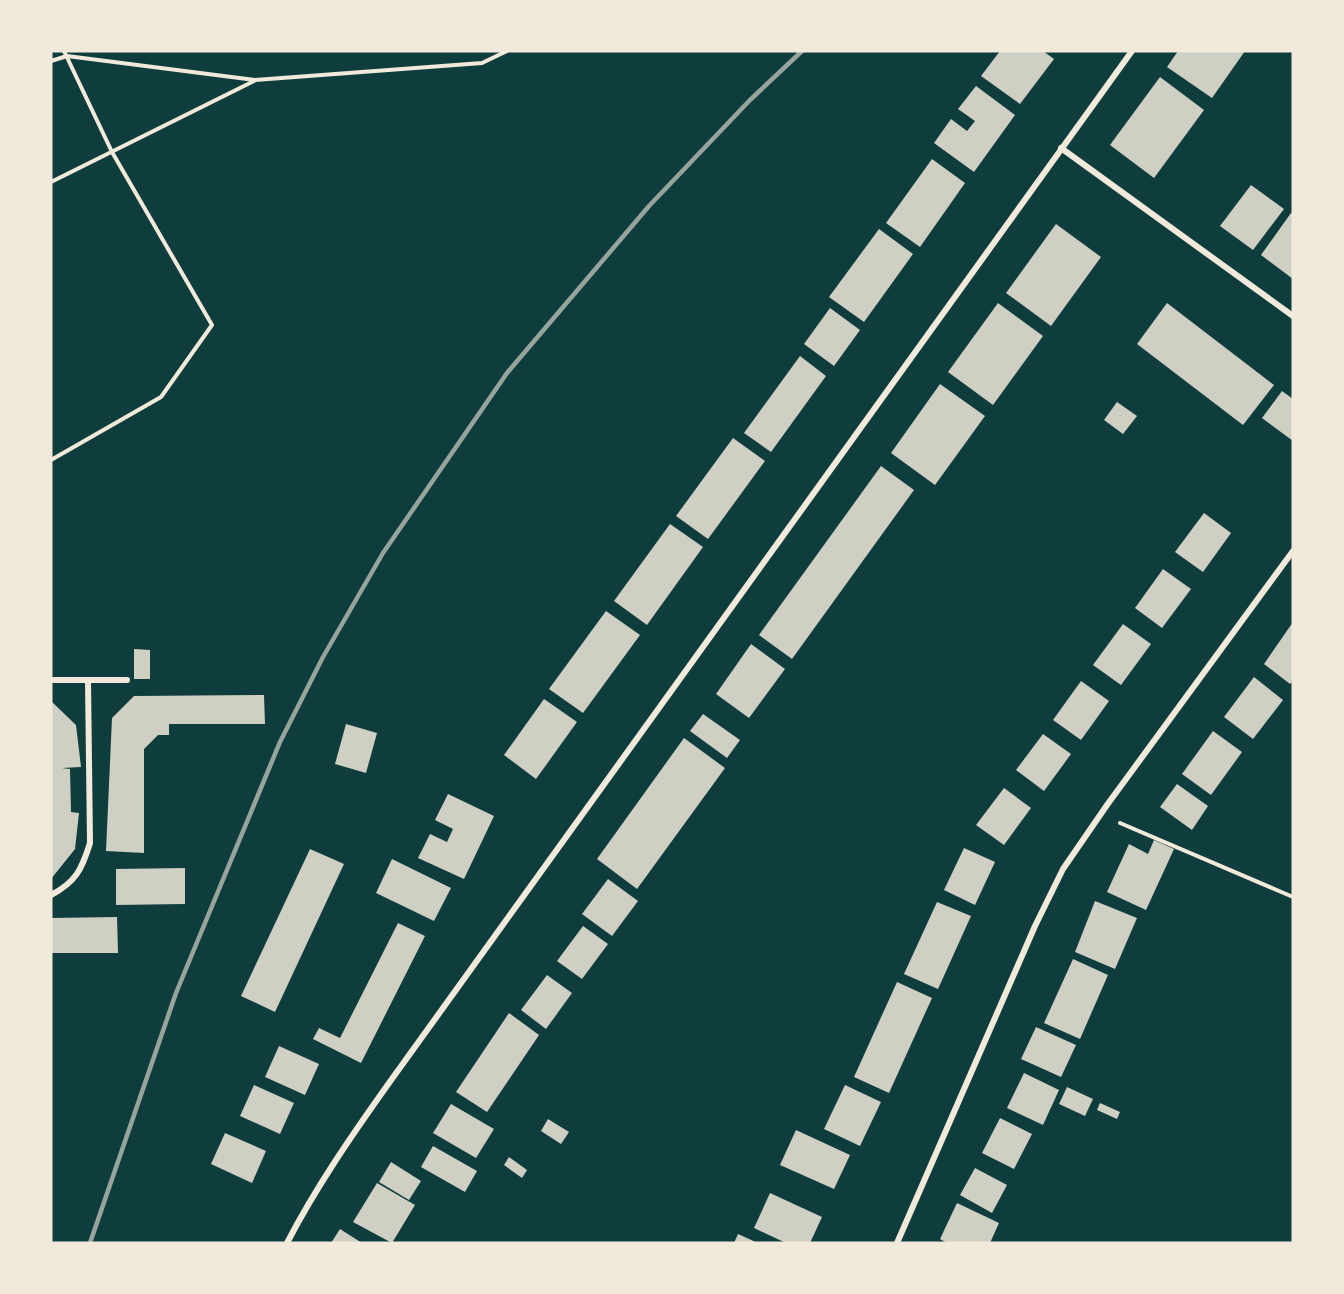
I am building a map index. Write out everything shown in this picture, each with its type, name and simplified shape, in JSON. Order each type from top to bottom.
[{"type":"street","points":[[286,1243],[344,1147],[389,1083],[1132,51]]},
{"type":"street","points":[[1061,148],[1293,316]]},
{"type":"street","points":[[897,1243],[1035,926],[1063,869],[1293,551]]},
{"type":"street","points":[[51,680],[127,680]]},
{"type":"street","points":[[51,895],[72,881],[83,865],[90,843],[88,680]]},
{"type":"path","points":[[51,61],[66,53],[255,80],[482,63],[507,51]]},
{"type":"path","points":[[51,460],[161,397],[212,325],[112,152],[66,53]]},
{"type":"path","points":[[51,182],[255,80]]},
{"type":"path","points":[[1120,823],[1293,897]]},
{"type":"building","points":[[1000,51],[1043,51],[1054,59],[1020,104],[981,76]]},
{"type":"building","points":[[1178,51],[1245,51],[1212,98],[1167,67]]},
{"type":"building","points":[[1160,77],[1204,110],[1154,178],[1110,145]]},
{"type":"building","points":[[976,86],[1015,115],[974,172],[934,143],[951,119],[967,131],[975,121],[958,109]]},
{"type":"building","points":[[932,159],[965,183],[920,247],[886,223]]},
{"type":"building","points":[[1251,185],[1284,209],[1253,250],[1220,226]]},
{"type":"building","points":[[1291,213],[1293,214],[1293,279],[1261,255]]},
{"type":"building","points":[[1056,224],[1101,257],[1051,326],[1006,293]]},
{"type":"building","points":[[879,229],[913,254],[864,322],[829,297]]},
{"type":"building","points":[[998,303],[1043,336],[993,405],[948,372]]},
{"type":"building","points":[[1167,303],[1274,385],[1243,425],[1137,344]]},
{"type":"building","points":[[830,308],[860,330],[834,366],[804,344]]},
{"type":"building","points":[[800,356],[826,376],[771,452],[744,433]]},
{"type":"building","points":[[940,384],[985,416],[935,485],[891,453]]},
{"type":"building","points":[[1282,391],[1293,399],[1293,441],[1262,418]]},
{"type":"building","points":[[1117,402],[1137,416],[1123,434],[1104,420]]},
{"type":"building","points":[[733,438],[765,461],[708,539],[676,516]]},
{"type":"building","points":[[881,466],[914,490],[792,659],[759,635]]},
{"type":"building","points":[[1204,513],[1231,533],[1203,572],[1175,552]]},
{"type":"building","points":[[670,524],[703,547],[647,625],[614,601]]},
{"type":"building","points":[[1163,569],[1191,589],[1162,628],[1135,608]]},
{"type":"building","points":[[606,611],[640,635],[583,713],[549,689]]},
{"type":"building","points":[[1293,622],[1293,681],[1290,684],[1264,664]]},
{"type":"building","points":[[1123,624],[1151,644],[1121,685],[1093,665]]},
{"type":"building","points":[[751,644],[785,669],[749,718],[716,694]]},
{"type":"building","points":[[134,649],[150,650],[150,679],[134,679]]},
{"type":"building","points":[[1254,677],[1283,700],[1253,739],[1224,717]]},
{"type":"building","points":[[1081,681],[1109,701],[1081,740],[1053,720]]},
{"type":"building","points":[[264,695],[265,724],[169,724],[169,735],[158,735],[144,749],[144,853],[106,851],[112,718],[134,696]]},
{"type":"building","points":[[544,699],[577,722],[536,779],[504,755]]},
{"type":"building","points":[[51,701],[76,725],[81,767],[62,768],[70,769],[71,812],[79,813],[75,849],[51,879]]},
{"type":"building","points":[[703,714],[740,740],[727,758],[690,731]]},
{"type":"building","points":[[346,724],[377,733],[366,773],[335,764]]},
{"type":"building","points":[[1213,731],[1242,752],[1211,795],[1182,774]]},
{"type":"building","points":[[1043,734],[1071,754],[1044,791],[1016,770]]},
{"type":"building","points":[[684,738],[725,768],[637,889],[597,859]]},
{"type":"building","points":[[1177,784],[1208,806],[1192,830],[1160,807]]},
{"type":"building","points":[[1004,788],[1031,808],[1004,845],[976,825]]},
{"type":"building","points":[[448,794],[494,816],[464,879],[418,858],[430,834],[447,842],[453,829],[435,820]]},
{"type":"building","points":[[1154,840],[1174,849],[1146,910],[1107,892],[1129,844],[1148,854]]},
{"type":"building","points":[[964,848],[995,862],[975,905],[944,890]]},
{"type":"building","points":[[310,849],[344,864],[275,1012],[241,996]]},
{"type":"building","points":[[392,859],[451,888],[434,921],[376,893]]},
{"type":"building","points":[[185,868],[185,904],[116,905],[116,869]]},
{"type":"building","points":[[608,879],[638,901],[612,936],[582,914]]},
{"type":"building","points":[[1095,901],[1137,918],[1115,969],[1075,952]]},
{"type":"building","points":[[937,902],[971,916],[938,989],[904,974]]},
{"type":"building","points":[[117,917],[118,953],[51,953],[51,918]]},
{"type":"building","points":[[398,923],[425,936],[361,1063],[313,1039],[319,1028],[340,1038]]},
{"type":"building","points":[[583,926],[608,944],[582,979],[557,961]]},
{"type":"building","points":[[1073,959],[1108,975],[1080,1039],[1044,1023]]},
{"type":"building","points":[[547,975],[572,993],[546,1029],[521,1010]]},
{"type":"building","points":[[897,982],[932,998],[889,1093],[854,1077]]},
{"type":"building","points":[[509,1013],[539,1035],[487,1112],[456,1092]]},
{"type":"building","points":[[1036,1027],[1076,1045],[1061,1077],[1021,1059]]},
{"type":"building","points":[[279,1046],[319,1064],[305,1095],[265,1077]]},
{"type":"building","points":[[1024,1073],[1059,1090],[1043,1125],[1007,1108]]},
{"type":"building","points":[[254,1085],[294,1103],[280,1134],[240,1116]]},
{"type":"building","points":[[845,1085],[881,1102],[860,1146],[824,1129]]},
{"type":"building","points":[[1067,1087],[1093,1099],[1085,1116],[1059,1104]]},
{"type":"building","points":[[1100,1103],[1120,1112],[1117,1119],[1097,1110]]},
{"type":"building","points":[[451,1104],[494,1129],[476,1158],[433,1133]]},
{"type":"building","points":[[1000,1118],[1032,1134],[1014,1169],[982,1153]]},
{"type":"building","points":[[548,1119],[569,1132],[561,1144],[541,1131]]},
{"type":"building","points":[[796,1130],[850,1155],[834,1189],[780,1165]]},
{"type":"building","points":[[225,1133],[266,1151],[252,1183],[211,1164]]},
{"type":"building","points":[[433,1146],[477,1171],[465,1192],[421,1167]]},
{"type":"building","points":[[509,1157],[527,1170],[522,1178],[504,1165]]},
{"type":"building","points":[[391,1162],[421,1181],[409,1200],[379,1182]]},
{"type":"building","points":[[975,1168],[1007,1185],[992,1213],[960,1195]]},
{"type":"building","points":[[377,1183],[415,1205],[392,1243],[353,1222]]},
{"type":"building","points":[[770,1193],[822,1217],[810,1243],[786,1243],[754,1228]]},
{"type":"building","points":[[957,1203],[999,1223],[990,1243],[947,1243],[940,1239]]},
{"type":"building","points":[[340,1229],[362,1243],[331,1243]]},
{"type":"building","points":[[738,1234],[758,1243],[734,1243]]},
{"type":"railway","points":[[90,1243],[176,993],[280,742],[323,657],[383,553],[507,373],[649,206],[750,100],[802,51]]}]
